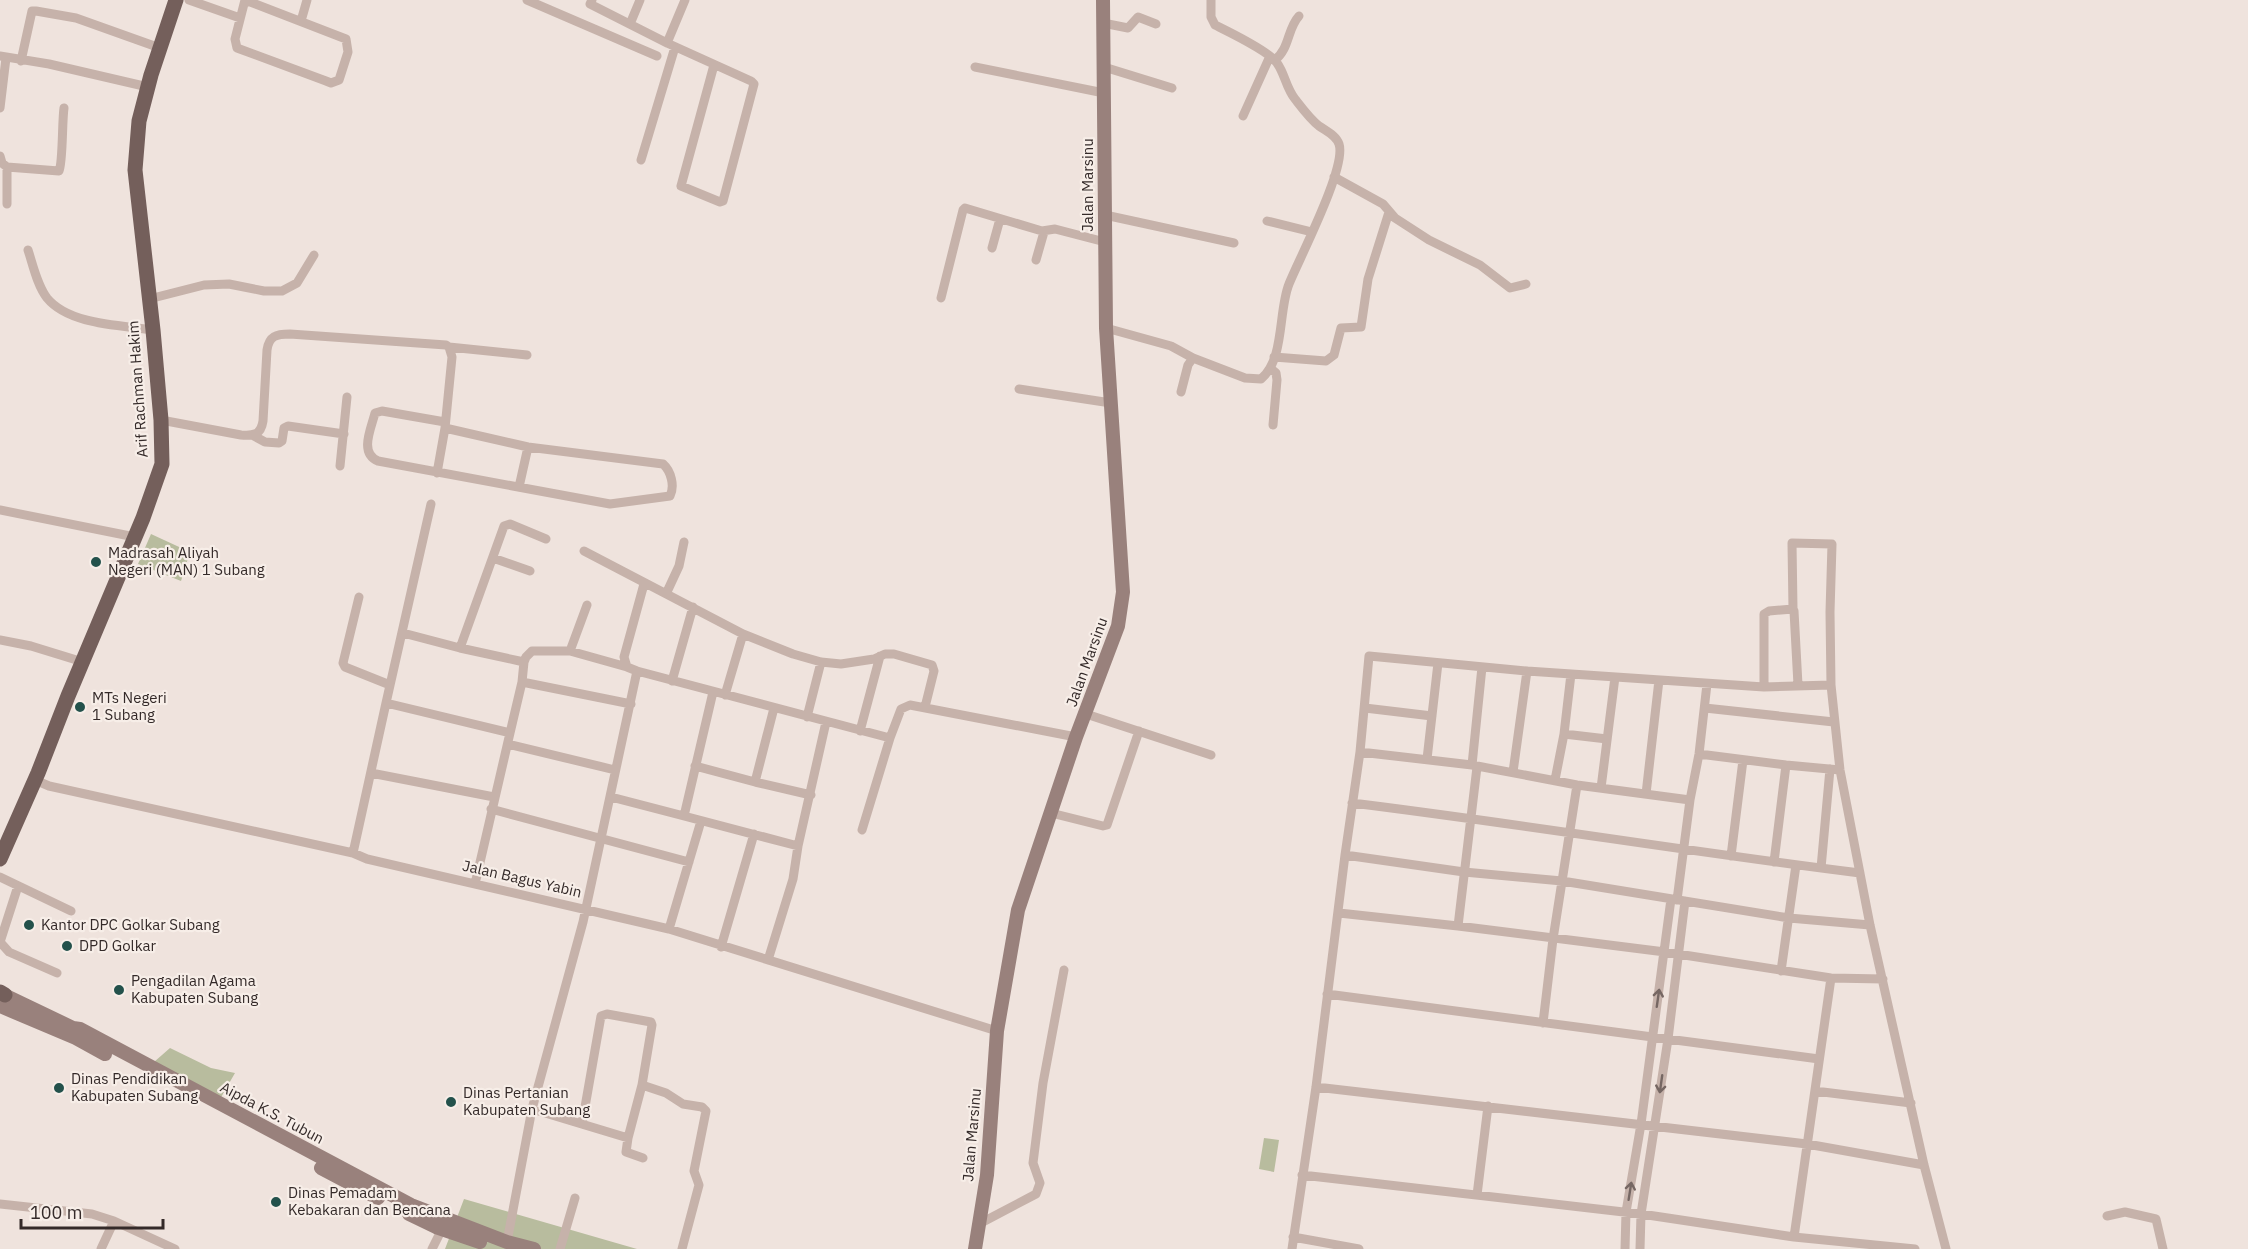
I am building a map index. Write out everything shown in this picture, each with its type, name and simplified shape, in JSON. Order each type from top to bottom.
[{"type":"main road","name":"Arif Rachman Hakim","points":[[0,859],[135,537],[157,483],[162,464],[153,330],[135,170],[139,121],[176,0]]},
{"type":"street","points":[[189,0],[240,18]]},
{"type":"street","points":[[245,0],[339,36],[348,42],[348,52],[340,77],[336,81],[326,81],[237,48],[235,39],[240,18],[245,0]]},
{"type":"street","points":[[301,21],[307,0]]},
{"type":"street","points":[[527,0],[657,56]]},
{"type":"street","points":[[630,24],[640,0]]},
{"type":"street","points":[[641,160],[685,0]]},
{"type":"street","name":"Jalan Marsinu","points":[[975,1249],[987,1175],[997,1031],[1018,910],[1076,737],[1106,664],[1118,626],[1123,592],[1106,328],[1103,0]]},
{"type":"street","points":[[1106,328],[1171,346],[1193,358],[1245,378],[1261,379],[1270,368],[1274,357],[1288,286],[1334,177],[1339,159],[1338,141],[1316,125],[1288,91],[1272,58],[1215,25],[1211,17],[1211,0]]},
{"type":"street","points":[[588,1],[671,45],[714,64],[751,81],[754,84],[723,201],[720,202],[681,186],[714,64]]},
{"type":"street","points":[[21,61],[32,12],[36,10],[76,18],[160,48]]},
{"type":"street","points":[[1243,116],[1272,58],[1280,56],[1289,39],[1292,25],[1299,16]]},
{"type":"street","points":[[1103,23],[1128,28],[1138,17],[1156,24]]},
{"type":"street","points":[[0,108],[3,57],[49,64],[148,87]]},
{"type":"street","points":[[975,67],[1104,93]]},
{"type":"street","points":[[1104,67],[1172,88]]},
{"type":"street","points":[[0,156],[2,163],[7,167],[59,171],[62,166],[61,135],[64,108]]},
{"type":"street","points":[[7,167],[7,204]]},
{"type":"street","points":[[1334,177],[1383,204],[1389,212],[1429,240],[1480,265],[1510,288],[1526,284]]},
{"type":"street","points":[[941,297],[963,210],[967,208],[1044,232],[1055,229],[1105,242]]},
{"type":"street","points":[[1274,357],[1326,361],[1334,355],[1341,328],[1361,327],[1370,272],[1389,212]]},
{"type":"street","points":[[1105,215],[1234,243]]},
{"type":"street","points":[[992,248],[1000,219]]},
{"type":"street","points":[[1267,221],[1312,232]]},
{"type":"street","points":[[1036,260],[1044,232]]},
{"type":"street","points":[[28,250],[47,297],[66,313],[80,319],[153,330]]},
{"type":"street","points":[[149,299],[204,285],[229,284],[244,288],[282,291],[297,283],[314,255]]},
{"type":"street","points":[[254,436],[262,427],[268,342],[276,336],[290,334],[440,344],[449,348],[527,355]]},
{"type":"street","points":[[437,473],[452,357],[449,348]]},
{"type":"street","points":[[1181,392],[1188,364],[1193,358]]},
{"type":"street","points":[[1270,368],[1276,373],[1277,380],[1273,425]]},
{"type":"street","points":[[1019,389],[1111,404]]},
{"type":"street","points":[[340,466],[347,397]]},
{"type":"street","points":[[382,411],[445,425],[528,447],[663,464],[673,486],[672,493],[670,496],[610,504],[372,459],[367,445],[375,413],[382,411]]},
{"type":"street","points":[[160,420],[254,436],[265,442],[279,443],[282,441],[284,428],[288,426],[344,434]]},
{"type":"street","points":[[519,487],[528,447]]},
{"type":"street","points":[[353,853],[431,504]]},
{"type":"street","points":[[0,510],[135,537]]},
{"type":"street","points":[[460,648],[505,524],[546,538]]},
{"type":"street","points":[[666,594],[679,566],[684,542]]},
{"type":"street","points":[[1798,685],[1792,543],[1832,544],[1830,612],[1835,769],[1821,868]]},
{"type":"street","points":[[584,551],[743,634],[793,654],[821,662],[841,664],[894,654],[933,667],[926,707]]},
{"type":"street","points":[[493,558],[530,571]]},
{"type":"street","points":[[627,667],[624,657],[644,584]]},
{"type":"street","points":[[359,597],[343,663],[345,667],[390,685]]},
{"type":"street","points":[[570,651],[587,605]]},
{"type":"street","points":[[672,681],[693,607]]},
{"type":"street","points":[[1764,687],[1764,615],[1769,610],[1793,609]]},
{"type":"street","points":[[403,633],[524,662]]},
{"type":"street","points":[[725,695],[743,634]]},
{"type":"street","points":[[0,640],[31,646],[83,662]]},
{"type":"street","points":[[475,884],[522,682],[524,662],[532,651],[570,651],[672,681],[890,738]]},
{"type":"street","points":[[860,731],[880,656]]},
{"type":"street","points":[[1292,1249],[1316,1087],[1360,752],[1369,656],[1527,671],[1707,684],[1764,687],[1831,685]]},
{"type":"street","points":[[807,717],[821,662]]},
{"type":"street","points":[[1427,759],[1438,663]]},
{"type":"street","points":[[1458,926],[1472,818],[1482,667]]},
{"type":"street","points":[[503,1246],[532,1109],[586,909],[637,671]]},
{"type":"street","points":[[1513,772],[1527,671]]},
{"type":"street","points":[[1555,780],[1564,734],[1571,674]]},
{"type":"street","points":[[1601,788],[1615,677]]},
{"type":"street","points":[[1646,794],[1659,680]]},
{"type":"street","points":[[522,682],[631,704]]},
{"type":"street","points":[[1640,1249],[1641,1214],[1668,1039],[1678,955],[1678,900],[1684,849],[1707,684]]},
{"type":"street","points":[[684,816],[713,692]]},
{"type":"street","points":[[386,703],[510,733]]},
{"type":"street","points":[[862,830],[901,709],[910,705],[1076,737]]},
{"type":"street","points":[[755,782],[774,708]]},
{"type":"street","points":[[1365,708],[1432,716]]},
{"type":"street","points":[[1705,708],[1834,722]]},
{"type":"street","points":[[1086,714],[1211,754]]},
{"type":"street","points":[[768,960],[793,879],[798,846],[826,722]]},
{"type":"street","points":[[1051,813],[1103,826],[1107,825],[1139,731]]},
{"type":"street","points":[[1564,734],[1607,739]]},
{"type":"street","points":[[508,744],[615,771]]},
{"type":"street","points":[[1360,752],[1427,759],[1513,772],[1577,785],[1690,800]]},
{"type":"street","points":[[1699,754],[1835,769]]},
{"type":"street","points":[[1731,856],[1743,760]]},
{"type":"street","points":[[1774,862],[1786,765]]},
{"type":"street","points":[[695,766],[811,795]]},
{"type":"street","points":[[1835,769],[1924,1165],[1946,1249]]},
{"type":"street","points":[[371,773],[494,797]]},
{"type":"street","name":"Jalan Bagus Yabin","points":[[35,780],[49,786],[353,853],[367,859],[669,929],[997,1031]]},
{"type":"street","points":[[1544,1023],[1553,939],[1577,785]]},
{"type":"street","points":[[611,797],[798,846]]},
{"type":"street","points":[[1352,803],[1860,873]]},
{"type":"street","points":[[491,810],[689,862]]},
{"type":"street","points":[[669,929],[701,821]]},
{"type":"street","points":[[721,947],[754,834]]},
{"type":"street","points":[[1345,855],[1464,872],[1562,881],[1789,918],[1870,925]]},
{"type":"street","points":[[1781,971],[1796,865]]},
{"type":"street","points":[[0,877],[71,911]]},
{"type":"street","points":[[18,886],[0,942],[9,952],[57,973]]},
{"type":"street","points":[[1625,1249],[1626,1212],[1665,952],[1678,900]]},
{"type":"street","points":[[1339,913],[1665,952],[1831,978],[1882,979]]},
{"type":"street","points":[[979,1224],[1036,1194],[1038,1190],[1040,1183],[1033,1163],[1043,1083],[1064,970]]},
{"type":"street","points":[[1794,1237],[1831,978]]},
{"type":"street","points":[[1327,994],[1819,1059]]},
{"type":"street","name":"Aipda K.S. Tubun","points":[[1,997],[339,1178],[442,1229],[503,1246],[534,1249]]},
{"type":"street","name":"Aipda K.S. Tubun","points":[[1,997],[80,1029],[411,1205],[503,1246]]},
{"type":"street","points":[[582,1124],[602,1015],[652,1023],[642,1084],[626,1152],[643,1158]]},
{"type":"street","points":[[642,1084],[666,1093],[683,1104],[702,1107],[706,1111],[694,1171],[699,1185],[682,1249]]},
{"type":"street","points":[[1316,1087],[1807,1144],[1924,1165]]},
{"type":"street","points":[[1815,1091],[1911,1103]]},
{"type":"street","points":[[1477,1195],[1488,1106]]},
{"type":"street","points":[[532,1109],[628,1138]]},
{"type":"street","points":[[1302,1175],[1626,1212],[1794,1237],[1915,1249]]},
{"type":"street","points":[[560,1249],[574,1198]]},
{"type":"street","points":[[0,1204],[92,1214],[114,1221],[172,1248]]},
{"type":"street","points":[[2106,1216],[2125,1212],[2156,1219],[2163,1249]]},
{"type":"street","points":[[101,1249],[114,1221]]},
{"type":"street","points":[[432,1249],[442,1229]]},
{"type":"street","points":[[1293,1237],[1359,1249]]},
{"type":"green space","points":[[151,534],[190,552],[181,581],[138,564]]},
{"type":"green space","points":[[170,1048],[211,1068],[235,1073],[216,1106],[146,1069]]},
{"type":"green space","points":[[1264,1138],[1279,1140],[1274,1172],[1259,1169]]},
{"type":"green space","points":[[464,1199],[637,1249],[445,1249]]},
{"type":"place","name":"Madrasah Aliyah Negeri (MAN) 1 Subang","points":[[96,562]]},
{"type":"place","name":"MTs Negeri 1 Subang","points":[[80,707]]},
{"type":"place","name":"Kantor DPC Golkar Subang","points":[[29,925]]},
{"type":"place","name":"DPD Golkar","points":[[67,946]]},
{"type":"place","name":"Pengadilan Agama Kabupaten Subang","points":[[119,990]]},
{"type":"place","name":"Dinas Pendidikan Kabupaten Subang","points":[[59,1088]]},
{"type":"place","name":"Dinas Pertanian Kabupaten Subang","points":[[451,1102]]},
{"type":"place","name":"Dinas Pemadam Kebakaran dan Bencana","points":[[276,1202]]}]
